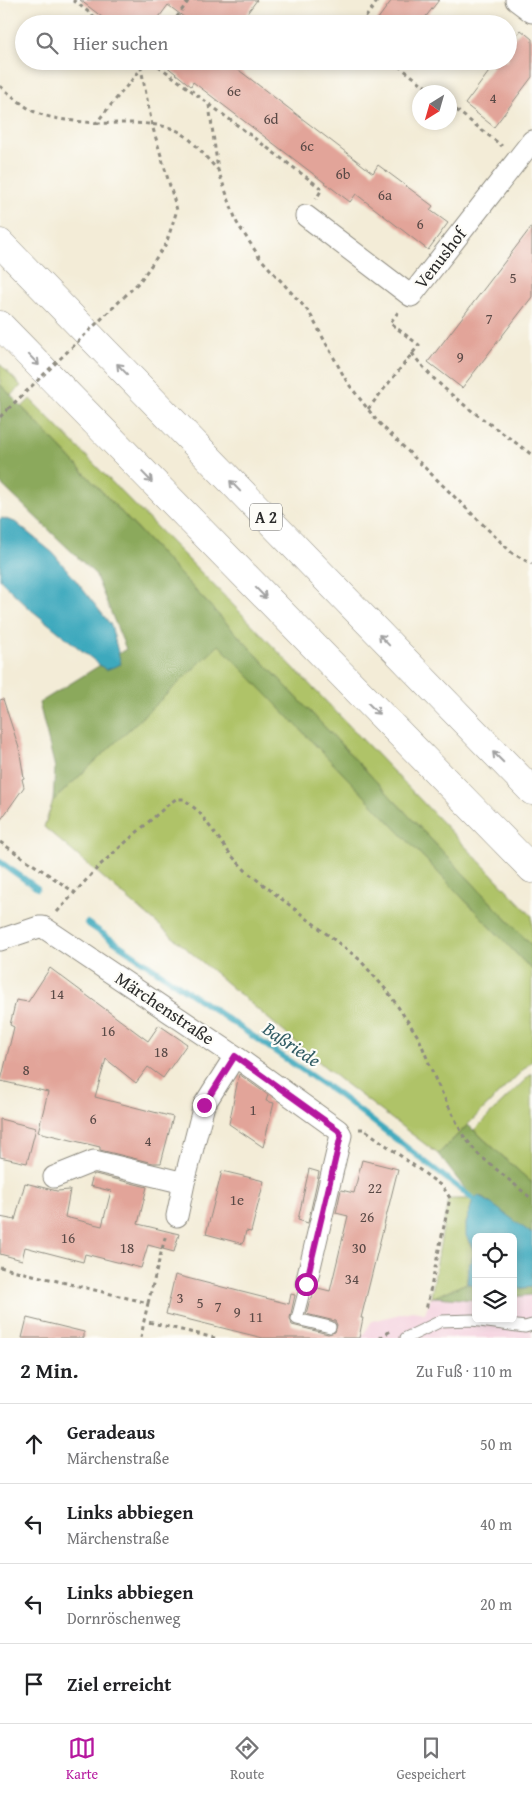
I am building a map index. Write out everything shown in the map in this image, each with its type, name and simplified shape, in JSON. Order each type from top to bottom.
[{"type":"highway","name":"A 2","points":[[0,243],[532,791]]},
{"type":"highway","points":[[0,325],[532,869]]},
{"type":"street","points":[[516,0],[532,12]]},
{"type":"street","name":"Venushof","points":[[306,216],[411,296],[532,141]]},
{"type":"street","points":[[0,940],[43,927]]},
{"type":"street","name":"Märchenstraße","points":[[43,927],[235,1056],[332,1125],[341,1135]]},
{"type":"street","points":[[177,1216],[204,1105],[235,1056]]},
{"type":"street","points":[[306,1284],[341,1135]]},
{"type":"street","points":[[54,1176],[94,1161],[184,1183]]},
{"type":"lane","points":[[306,1284],[297,1319],[330,1327]]},
{"type":"lane","points":[[406,1338],[441,1321],[472,1320],[525,1327],[532,1325]]},
{"type":"path","points":[[73,0],[92,15]]},
{"type":"path","points":[[178,15],[189,0]]},
{"type":"path","points":[[367,15],[378,0]]},
{"type":"path","points":[[96,123],[139,70]]},
{"type":"path","points":[[0,417],[124,298],[140,281],[166,244],[177,210],[152,125],[141,70]]},
{"type":"path","points":[[164,70],[322,189],[306,216]]},
{"type":"path","points":[[404,70],[424,85]]},
{"type":"path","points":[[0,86],[30,109],[40,114],[96,123],[152,125],[179,132],[191,141],[218,170]]},
{"type":"path","points":[[209,105],[218,170],[237,223],[260,258],[309,312],[348,382],[377,421],[512,553],[532,564]]},
{"type":"path","points":[[457,111],[518,158]]},
{"type":"path","points":[[368,409],[419,345],[390,323],[411,296]]},
{"type":"path","points":[[412,353],[425,371],[454,396],[532,455]]},
{"type":"path","points":[[43,927],[100,865],[170,803],[176,799],[184,799],[199,812],[231,855],[247,872],[359,959],[388,992],[419,1038],[436,1081],[462,1135],[478,1154],[532,1199]]},
{"type":"path","points":[[0,842],[74,892]]},
{"type":"path","points":[[341,1135],[352,1130],[364,1129],[443,1187],[450,1198],[425,1313]]},
{"type":"path","points":[[140,1338],[168,1227],[177,1216]]},
{"type":"path","points":[[0,1267],[148,1303]]},
{"type":"path","points":[[144,1320],[215,1338]]},
{"type":"shaded area","points":[[532,1295],[532,1338],[361,1338],[372,1321],[412,1311],[425,1313],[431,1297],[472,1300],[472,1323],[517,1323],[517,1297]]},
{"type":"green space","points":[[0,364],[21,386],[11,395],[0,384]]},
{"type":"green space","points":[[0,384],[532,946],[532,970],[219,645],[53,801],[55,768],[39,703],[126,649],[95,574],[0,483]]},
{"type":"green space","points":[[30,399],[242,614],[532,916],[532,946],[22,407]]},
{"type":"green space","points":[[219,644],[532,970],[532,1061],[438,1154],[339,1079],[44,827],[53,801]]},
{"type":"green space","points":[[532,1073],[532,1183],[474,1130]]},
{"type":"green space","points":[[468,1125],[532,1183],[532,1234],[483,1197],[478,1196],[473,1199],[438,1154]]},
{"type":"green space","points":[[448,1199],[473,1199],[466,1224],[469,1243],[472,1248],[472,1259],[468,1268],[467,1283],[431,1297]]},
{"type":"green space","points":[[467,1283],[472,1285],[472,1300],[434,1297]]},
{"type":"green space","points":[[532,1287],[532,1295],[517,1297],[517,1289]]},
{"type":"water","points":[[0,519],[15,522],[53,553],[74,578],[111,625],[121,664],[106,670],[30,609],[2,582],[0,579]]},
{"type":"water","points":[[478,1196],[482,1198],[532,1234],[532,1287],[517,1289],[517,1233],[472,1233],[472,1247],[466,1236],[466,1224],[473,1199]]},
{"type":"water","points":[[472,1259],[472,1285],[467,1283],[468,1268]]},
{"type":"building","points":[[80,0],[257,0],[246,15],[181,15],[168,5],[161,15],[99,15]]},
{"type":"building","points":[[392,0],[439,0],[427,15],[381,15]]},
{"type":"building","points":[[521,30],[532,39],[532,77],[494,127],[465,104],[490,70],[517,70],[517,35]]},
{"type":"building","points":[[171,70],[239,70],[373,173],[378,165],[433,206],[430,210],[448,223],[428,250],[356,194],[350,202],[193,82],[191,86]]},
{"type":"building","points":[[532,226],[532,297],[462,388],[428,362]]},
{"type":"building","points":[[3,699],[19,748],[24,787],[0,821],[0,700]]},
{"type":"building","points":[[50,968],[148,1041],[159,1025],[187,1044],[163,1078],[148,1067],[136,1083],[106,1059],[95,1097],[173,1117],[161,1163],[153,1163],[100,1150],[100,1147],[38,1132],[48,1092],[1,1081],[14,1027],[10,1025],[16,1000],[28,1002]]},
{"type":"building","points":[[239,1074],[268,1095],[266,1101],[274,1103],[263,1147],[229,1124]]},
{"type":"building","points":[[0,1119],[36,1128],[27,1163],[0,1157]]},
{"type":"building","points":[[362,1160],[398,1169],[361,1318],[363,1318],[359,1338],[263,1338],[166,1314],[175,1275],[289,1304],[291,1294],[295,1295],[290,1318],[292,1325],[328,1334],[335,1332],[337,1325],[335,1321],[306,1314],[310,1299],[312,1299],[313,1294],[318,1288],[330,1291],[348,1216],[336,1213],[341,1190],[354,1193]]},
{"type":"building","points":[[309,1169],[319,1172],[308,1223],[298,1220]]},
{"type":"building","points":[[222,1171],[264,1181],[251,1232],[246,1231],[243,1244],[206,1234]]},
{"type":"building","points":[[95,1174],[147,1187],[138,1224],[179,1234],[174,1252],[148,1245],[141,1268],[85,1254],[83,1262],[25,1247],[22,1260],[0,1254],[0,1217],[15,1220],[25,1183],[57,1191],[70,1190],[65,1217],[102,1226],[111,1191],[90,1186]]},
{"type":"building","points":[[27,1318],[84,1332],[84,1338],[22,1338]]},
{"type":"waterway","name":"Baßriede","points":[[0,862],[37,888]]},
{"type":"waterway","name":"Baßriede","points":[[87,923],[339,1095],[473,1199]]},
{"type":"route","points":[[204,1105],[235,1056],[332,1125],[341,1135],[306,1284]]}]
